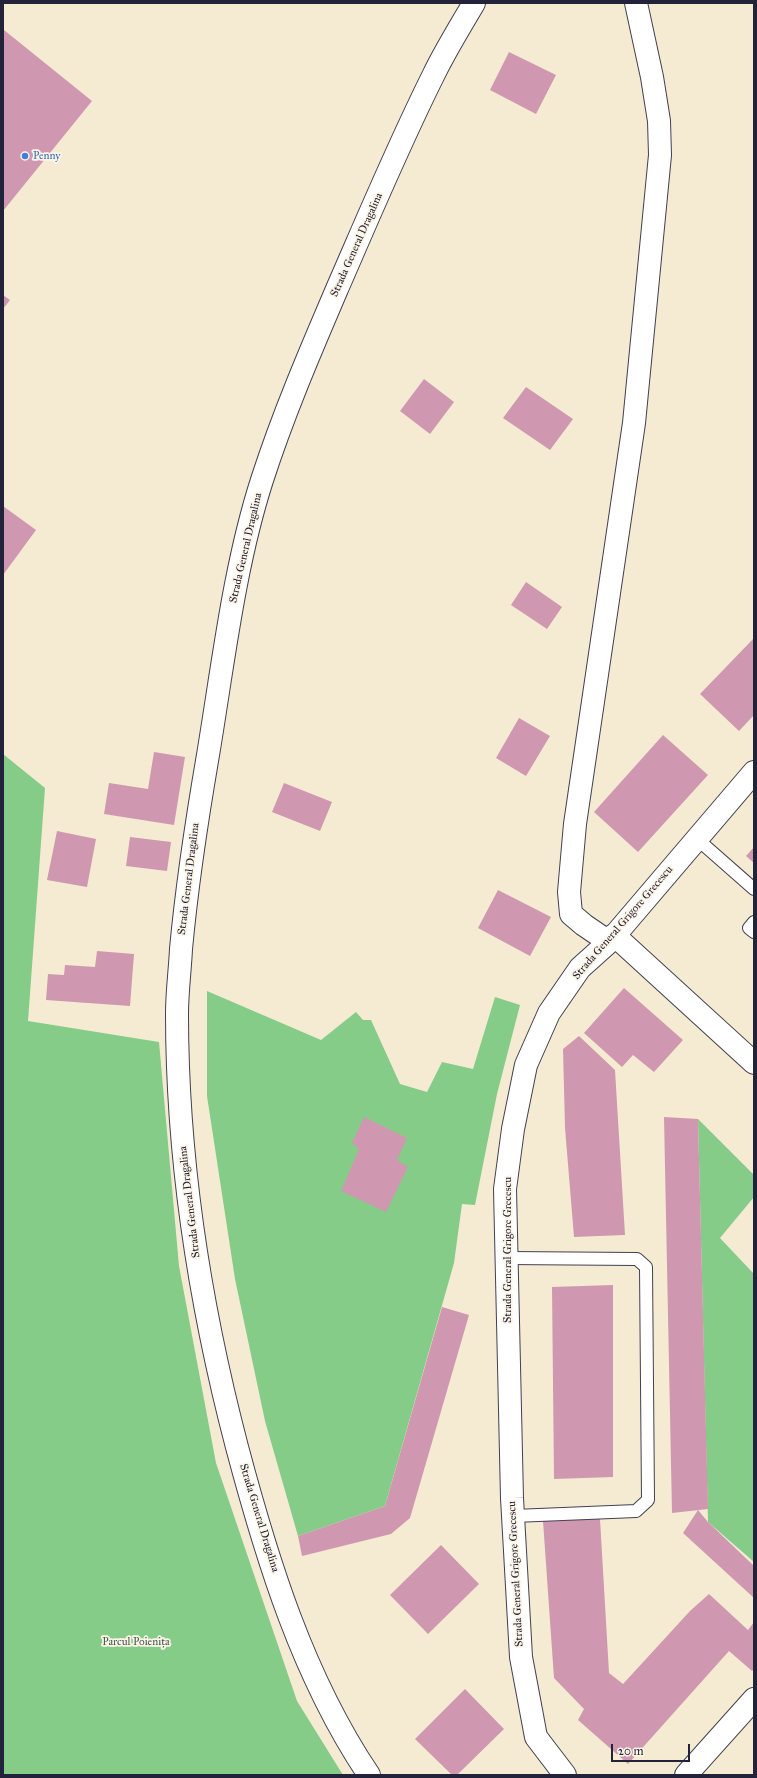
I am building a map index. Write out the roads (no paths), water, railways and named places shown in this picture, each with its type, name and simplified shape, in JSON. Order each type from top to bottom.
[{"type":"street","name":"Strada General Dragalina","points":[[369,1775],[352,1750],[318,1684],[289,1614],[252,1502],[222,1388],[200,1280],[186,1175],[179,1090],[177,1008],[183,930],[193,839],[241,562],[261,482],[294,391],[359,237],[434,73],[474,3]]},
{"type":"street","points":[[636,3],[655,92],[659,121],[660,155],[634,423],[576,824],[569,892],[571,914],[584,925],[611,938],[754,1063]]},
{"type":"street","name":"Strada General Grigore Grecescu","points":[[565,1775],[536,1737],[521,1657],[514,1516],[505,1189],[513,1129],[526,1065],[549,1013],[580,968],[611,938],[754,772]]},
{"type":"street","points":[[686,1775],[754,1699]]},
{"type":"lane","points":[[696,838],[754,888]]},
{"type":"lane","points":[[754,922],[749,928],[754,932]]},
{"type":"lane","points":[[507,1258],[637,1259],[646,1267],[648,1500],[636,1511],[514,1516]]},
{"type":"place","name":"Penny","points":[[25,156]]},
{"type":"park label","name":"Parcul Poieniţa","points":[[136,1642]]}]
